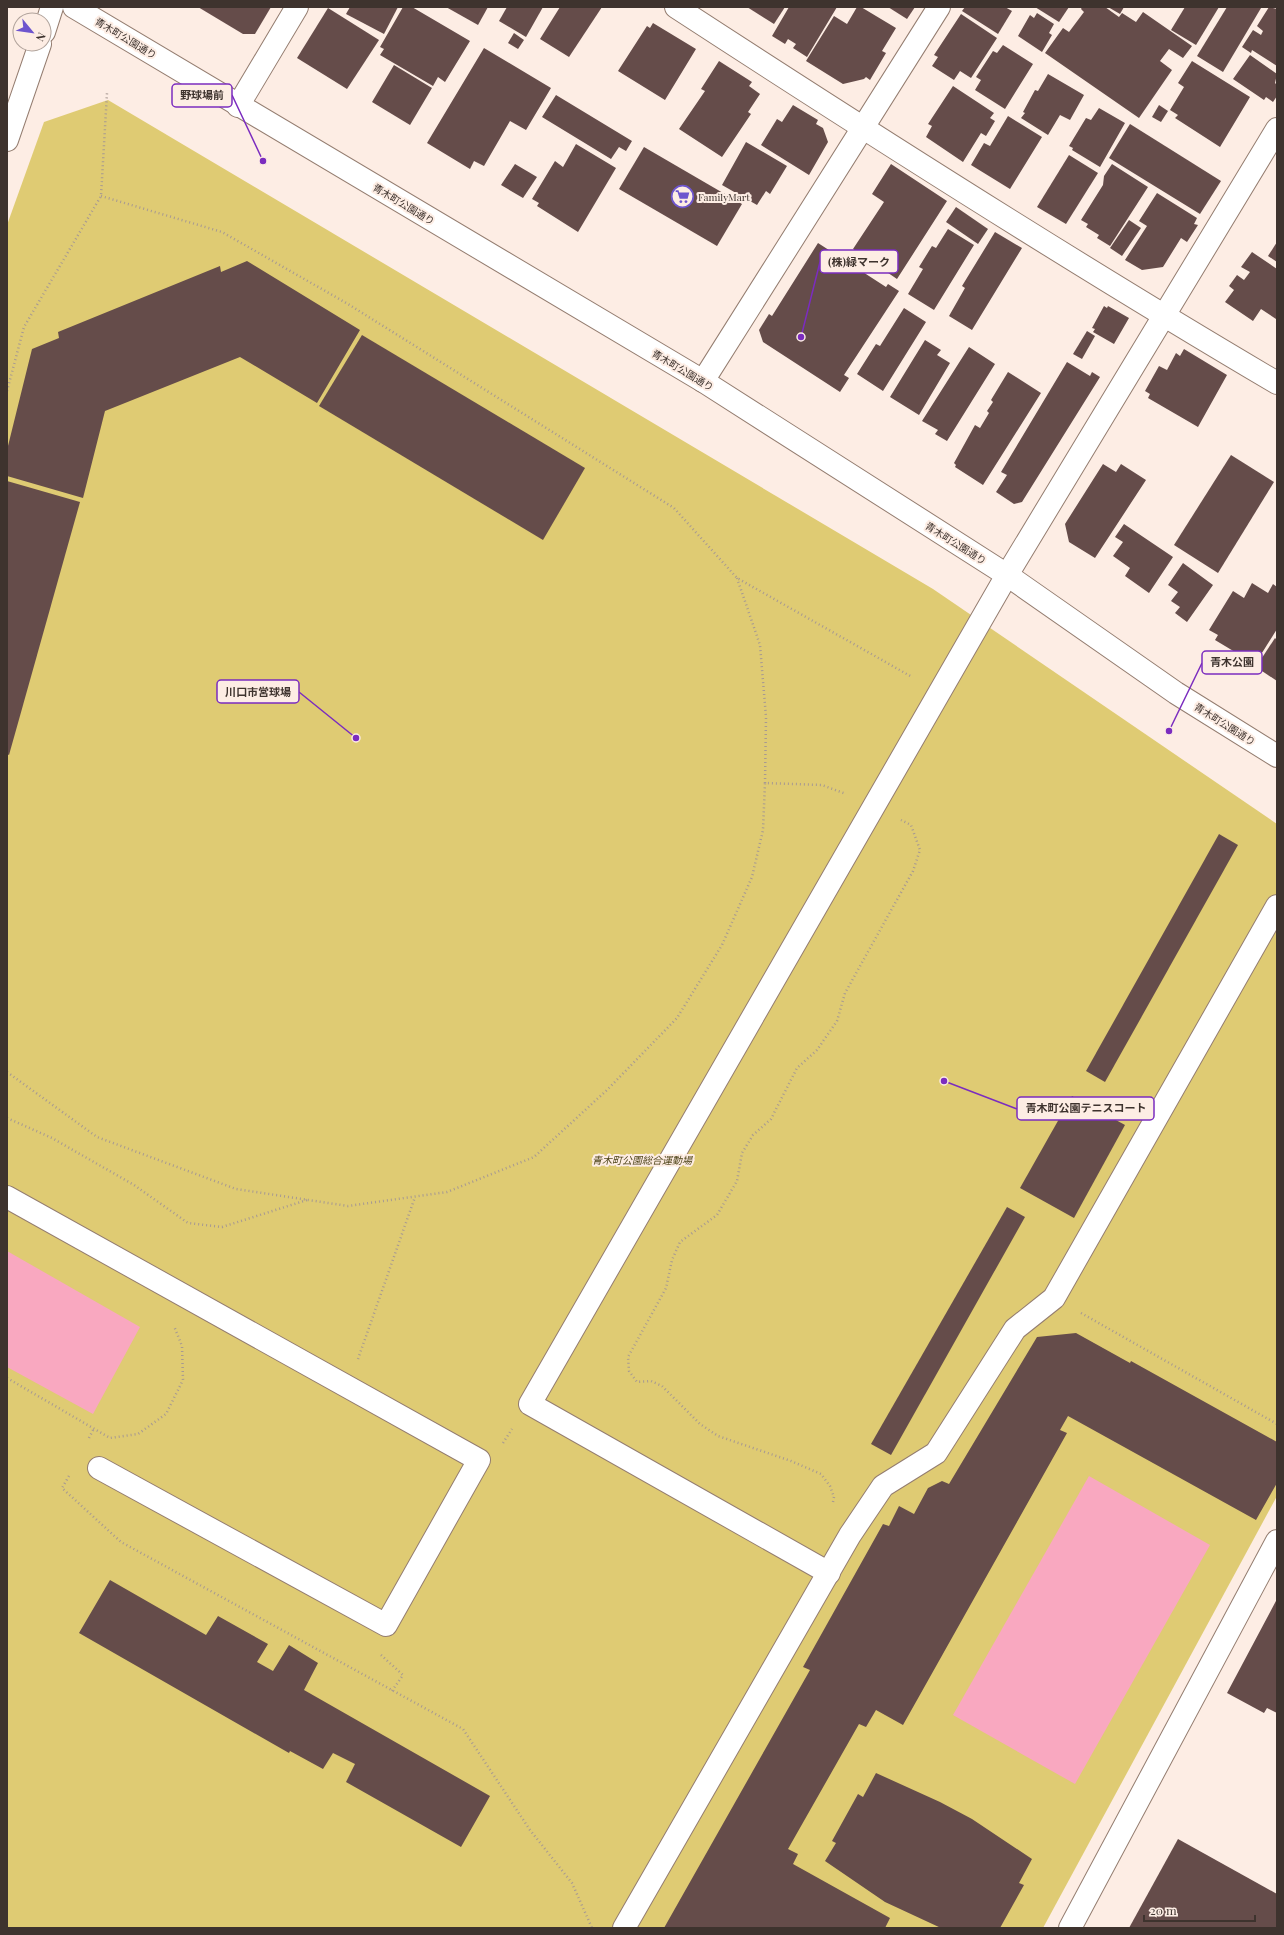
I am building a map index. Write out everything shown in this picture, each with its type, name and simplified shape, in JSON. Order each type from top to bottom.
[{"type":"street","name":"青木町公園通り","points":[[74,7],[703,382],[1007,575],[1176,693],[1277,756]]},
{"type":"street","points":[[238,106],[297,7]]},
{"type":"street","points":[[676,7],[863,129],[1163,315],[1277,383]]},
{"type":"street","points":[[703,382],[939,7]]},
{"type":"street","points":[[7,140],[37,52]]},
{"type":"street","points":[[829,1573],[530,1404],[1007,575],[1277,129]]},
{"type":"street","points":[[624,1928],[850,1536],[883,1486],[936,1452],[1015,1329],[1054,1298],[1277,906]]},
{"type":"street","points":[[7,1197],[479,1460],[386,1624],[99,1468]]},
{"type":"street","points":[[1070,1928],[1277,1541]]},
{"type":"path","points":[[7,391],[24,327],[101,196],[106,93]]},
{"type":"path","points":[[101,196],[222,232],[348,304],[674,508],[738,578],[939,693]]},
{"type":"path","points":[[7,1072],[97,1137],[236,1189],[348,1206],[447,1192],[534,1157],[607,1090],[677,1018],[722,945],[752,877],[763,830],[766,783],[766,717],[760,644],[738,578]]},
{"type":"path","points":[[766,783],[822,785],[874,804],[912,826],[920,850],[913,871],[844,993],[837,1021],[817,1050],[797,1068],[771,1119],[753,1135],[742,1153],[737,1181],[717,1216],[680,1242],[672,1260],[666,1288],[628,1357],[629,1371],[637,1382],[650,1381],[662,1386],[700,1424],[718,1436],[791,1461],[821,1474],[830,1486],[834,1497],[830,1514],[850,1536]]},
{"type":"path","points":[[7,1118],[52,1138],[127,1181],[188,1223],[222,1227],[307,1200]]},
{"type":"path","points":[[348,1387],[415,1197]]},
{"type":"path","points":[[1054,1298],[1277,1424]]},
{"type":"path","points":[[7,1378],[110,1438],[138,1434],[166,1414],[183,1380],[182,1346],[172,1324]]},
{"type":"path","points":[[62,1488],[121,1542],[463,1729],[530,1830],[572,1883],[592,1928]]},
{"type":"green space","name":"青木町公園総合運動場","points":[[108,100],[933,589],[1277,824],[1277,1496],[1043,1928],[7,1928],[7,225],[44,122]]},
{"type":"shaded area","points":[[7,1251],[140,1327],[93,1414],[7,1367]]},
{"type":"shaded area","points":[[1089,1476],[1210,1545],[1075,1784],[953,1715]]},
{"type":"building","points":[[198,7],[271,7],[255,34],[243,34]]},
{"type":"building","points":[[350,7],[398,7],[384,34],[346,14]]},
{"type":"building","points":[[403,7],[412,7],[470,41],[445,82],[438,77],[433,86],[380,55],[384,49],[380,47]]},
{"type":"building","points":[[446,7],[488,7],[478,25]]},
{"type":"building","points":[[507,7],[543,7],[526,37],[499,21]]},
{"type":"building","points":[[560,7],[602,7],[569,57],[540,39]]},
{"type":"building","points":[[747,7],[785,7],[774,24]]},
{"type":"building","points":[[789,7],[837,7],[807,57],[793,48],[796,44],[788,39],[785,44],[772,36]]},
{"type":"building","points":[[857,7],[861,7],[896,28],[882,51],[886,53],[870,80],[866,77],[864,79],[843,84],[806,61],[834,16],[847,24]]},
{"type":"building","points":[[888,7],[915,7],[907,19]]},
{"type":"building","points":[[965,7],[1005,7],[1012,11],[998,34],[962,11]]},
{"type":"building","points":[[1035,7],[1069,7],[1059,22]]},
{"type":"building","points":[[1082,7],[1105,7],[1119,17],[1122,13],[1136,22],[1143,12],[1192,46],[1183,58],[1169,49],[1160,61],[1172,70],[1139,118],[1045,53],[1063,28],[1069,32],[1084,12],[1081,9]]},
{"type":"building","points":[[1108,7],[1124,7],[1120,14]]},
{"type":"building","points":[[1185,7],[1219,7],[1196,45],[1171,30]]},
{"type":"building","points":[[1227,7],[1261,8],[1223,72],[1197,56]]},
{"type":"building","points":[[1269,7],[1277,9],[1277,66],[1252,50],[1251,53],[1242,47],[1253,30],[1261,35],[1263,31],[1257,26]]},
{"type":"building","points":[[328,8],[379,40],[347,89],[297,58]]},
{"type":"building","points":[[1037,13],[1054,24],[1049,33],[1052,35],[1042,52],[1018,36],[1030,15],[1034,18]]},
{"type":"building","points":[[961,14],[997,38],[971,78],[960,71],[954,80],[932,66],[938,57],[934,55]]},
{"type":"building","points":[[653,23],[696,49],[665,100],[618,71],[647,26],[650,28]]},
{"type":"building","points":[[514,33],[524,40],[518,49],[508,43]]},
{"type":"building","points":[[1003,45],[1033,64],[1005,109],[975,90],[981,80],[976,77],[993,51],[997,53]]},
{"type":"building","points":[[484,48],[551,88],[526,130],[510,121],[484,166],[474,161],[470,169],[427,143]]},
{"type":"building","points":[[1250,55],[1277,74],[1275,83],[1277,85],[1277,96],[1273,102],[1266,97],[1264,100],[1233,79]]},
{"type":"building","points":[[719,61],[752,82],[749,86],[760,94],[748,112],[751,114],[722,157],[679,129],[705,91],[701,89]]},
{"type":"building","points":[[1192,61],[1250,97],[1220,147],[1175,118],[1178,115],[1170,110],[1184,87],[1178,83]]},
{"type":"building","points":[[394,65],[432,88],[410,125],[372,102]]},
{"type":"building","points":[[1048,74],[1084,95],[1070,120],[1060,115],[1048,135],[1021,118],[1025,113],[1023,112],[1035,90],[1038,91]]},
{"type":"building","points":[[953,86],[994,113],[990,118],[995,121],[986,136],[981,133],[963,162],[926,137],[932,126],[928,124]]},
{"type":"building","points":[[556,95],[632,141],[626,151],[619,147],[611,159],[542,117]]},
{"type":"building","points":[[793,105],[818,120],[816,124],[823,128],[828,142],[809,175],[761,145],[777,119],[782,122]]},
{"type":"building","points":[[1159,105],[1168,111],[1161,122],[1152,117]]},
{"type":"building","points":[[1099,108],[1125,123],[1100,167],[1072,150],[1073,148],[1069,146],[1086,118],[1091,120]]},
{"type":"building","points":[[1008,116],[1042,137],[1010,189],[971,165],[984,143],[990,146]]},
{"type":"building","points":[[1130,124],[1221,181],[1200,214],[1109,158]]},
{"type":"building","points":[[746,142],[787,166],[770,194],[766,191],[757,205],[722,185]]},
{"type":"building","points":[[576,144],[616,168],[578,232],[537,206],[539,203],[532,199],[555,161],[563,167]]},
{"type":"building","points":[[644,147],[742,204],[717,246],[619,189]]},
{"type":"building","points":[[1069,155],[1098,173],[1066,224],[1037,207]]},
{"type":"building","points":[[515,164],[537,177],[523,198],[501,185]]},
{"type":"building","points":[[891,164],[947,201],[897,279],[853,249],[884,202],[872,194]]},
{"type":"building","points":[[1112,164],[1148,187],[1110,246],[1097,238],[1099,235],[1086,227],[1088,224],[1081,220],[1103,185],[1104,176]]},
{"type":"building","points":[[1157,193],[1197,218],[1194,224],[1198,225],[1187,242],[1181,238],[1163,267],[1142,270],[1125,260],[1147,226],[1139,221]]},
{"type":"building","points":[[956,207],[988,229],[978,244],[946,222]]},
{"type":"building","points":[[1129,220],[1141,228],[1122,256],[1110,248]]},
{"type":"building","points":[[948,229],[974,245],[934,310],[908,294],[923,269],[919,267],[932,246],[936,248]]},
{"type":"building","points":[[995,232],[1022,248],[972,330],[949,316],[965,288],[962,286]]},
{"type":"building","points":[[1277,242],[1277,262],[1268,256]]},
{"type":"building","points":[[818,243],[886,287],[888,284],[899,291],[844,375],[849,378],[840,392],[763,342],[759,330],[769,314],[772,316]]},
{"type":"building","points":[[1252,252],[1277,269],[1276,319],[1261,309],[1253,321],[1225,302],[1234,290],[1229,286],[1237,275],[1244,280],[1250,272],[1241,267]]},
{"type":"building","points":[[247,261],[360,330],[317,403],[240,357],[105,411],[83,498],[7,476],[7,450],[32,349],[59,338],[58,332],[220,266],[221,272]]},
{"type":"building","points":[[1104,306],[1107,308],[1108,306],[1129,318],[1114,344],[1093,332],[1095,329],[1092,328]]},
{"type":"building","points":[[904,308],[926,322],[883,391],[857,374],[876,344],[880,346]]},
{"type":"building","points":[[1087,331],[1095,336],[1082,359],[1073,354]]},
{"type":"building","points":[[362,335],[585,468],[543,540],[319,406]]},
{"type":"building","points":[[925,340],[941,350],[937,355],[950,363],[919,415],[890,397]]},
{"type":"building","points":[[969,347],[995,364],[947,441],[935,434],[938,430],[922,421]]},
{"type":"building","points":[[1184,349],[1227,375],[1198,427],[1148,398],[1150,394],[1145,391],[1159,366],[1167,370],[1176,353],[1180,356]]},
{"type":"building","points":[[1067,362],[1090,376],[1092,372],[1100,377],[1022,502],[1014,504],[996,492],[1007,475],[1001,472]]},
{"type":"building","points":[[1008,372],[1041,393],[983,485],[955,467],[956,465],[954,463],[975,425],[980,428],[989,413],[987,411],[993,402],[991,400]]},
{"type":"building","points":[[1231,455],[1274,482],[1218,573],[1174,545]]},
{"type":"building","points":[[1103,464],[1116,472],[1121,464],[1146,480],[1095,558],[1069,542],[1065,524]]},
{"type":"building","points":[[7,481],[80,502],[9,755],[7,754]]},
{"type":"building","points":[[1124,524],[1173,557],[1149,593],[1125,576],[1130,568],[1113,556],[1123,542],[1115,537]]},
{"type":"building","points":[[1183,563],[1213,585],[1187,622],[1175,613],[1180,607],[1171,601],[1178,592],[1168,585]]},
{"type":"building","points":[[1252,583],[1268,593],[1273,584],[1277,587],[1277,629],[1255,664],[1215,640],[1218,635],[1209,630],[1233,591],[1244,598]]},
{"type":"building","points":[[1275,638],[1277,640],[1277,681],[1256,667]]},
{"type":"building","points":[[1219,834],[1238,845],[1105,1082],[1086,1071]]},
{"type":"building","points":[[1072,1096],[1125,1125],[1074,1218],[1020,1188]]},
{"type":"building","points":[[1007,1207],[1025,1217],[891,1455],[871,1444]]},
{"type":"building","points":[[1076,1333],[1130,1363],[1131,1361],[1277,1442],[1277,1483],[1256,1520],[1068,1416],[1060,1430],[1067,1433],[903,1725],[876,1710],[866,1727],[859,1724],[788,1849],[798,1854],[793,1864],[890,1918],[885,1928],[664,1928],[810,1670],[803,1667],[883,1524],[889,1526],[899,1506],[914,1514],[928,1488],[942,1481],[949,1484],[1037,1337]]},
{"type":"building","points":[[110,1580],[206,1635],[218,1616],[268,1644],[257,1662],[273,1671],[289,1645],[318,1663],[304,1690],[490,1796],[461,1847],[346,1782],[355,1764],[333,1753],[323,1769],[290,1751],[289,1753],[79,1633]]},
{"type":"building","points":[[1277,1599],[1277,1713],[1267,1708],[1264,1713],[1227,1693]]},
{"type":"building","points":[[876,1773],[940,1802],[972,1819],[1032,1859],[1019,1883],[1024,1885],[1000,1928],[941,1928],[885,1902],[825,1861],[836,1843],[832,1841],[858,1794],[863,1797]]},
{"type":"building","points":[[1178,1839],[1277,1894],[1277,1928],[1129,1928]]},
{"type":"place","name":"野球場前","points":[[263,161]]},
{"type":"place","name":"FamilyMart","points":[[683,197]]},
{"type":"place","name":"(株)緑マーク","points":[[801,337]]},
{"type":"place","name":"青木公園","points":[[1169,731]]},
{"type":"place","name":"川口市営球場","points":[[356,738]]},
{"type":"place","name":"青木町公園テニスコート","points":[[944,1081]]}]
